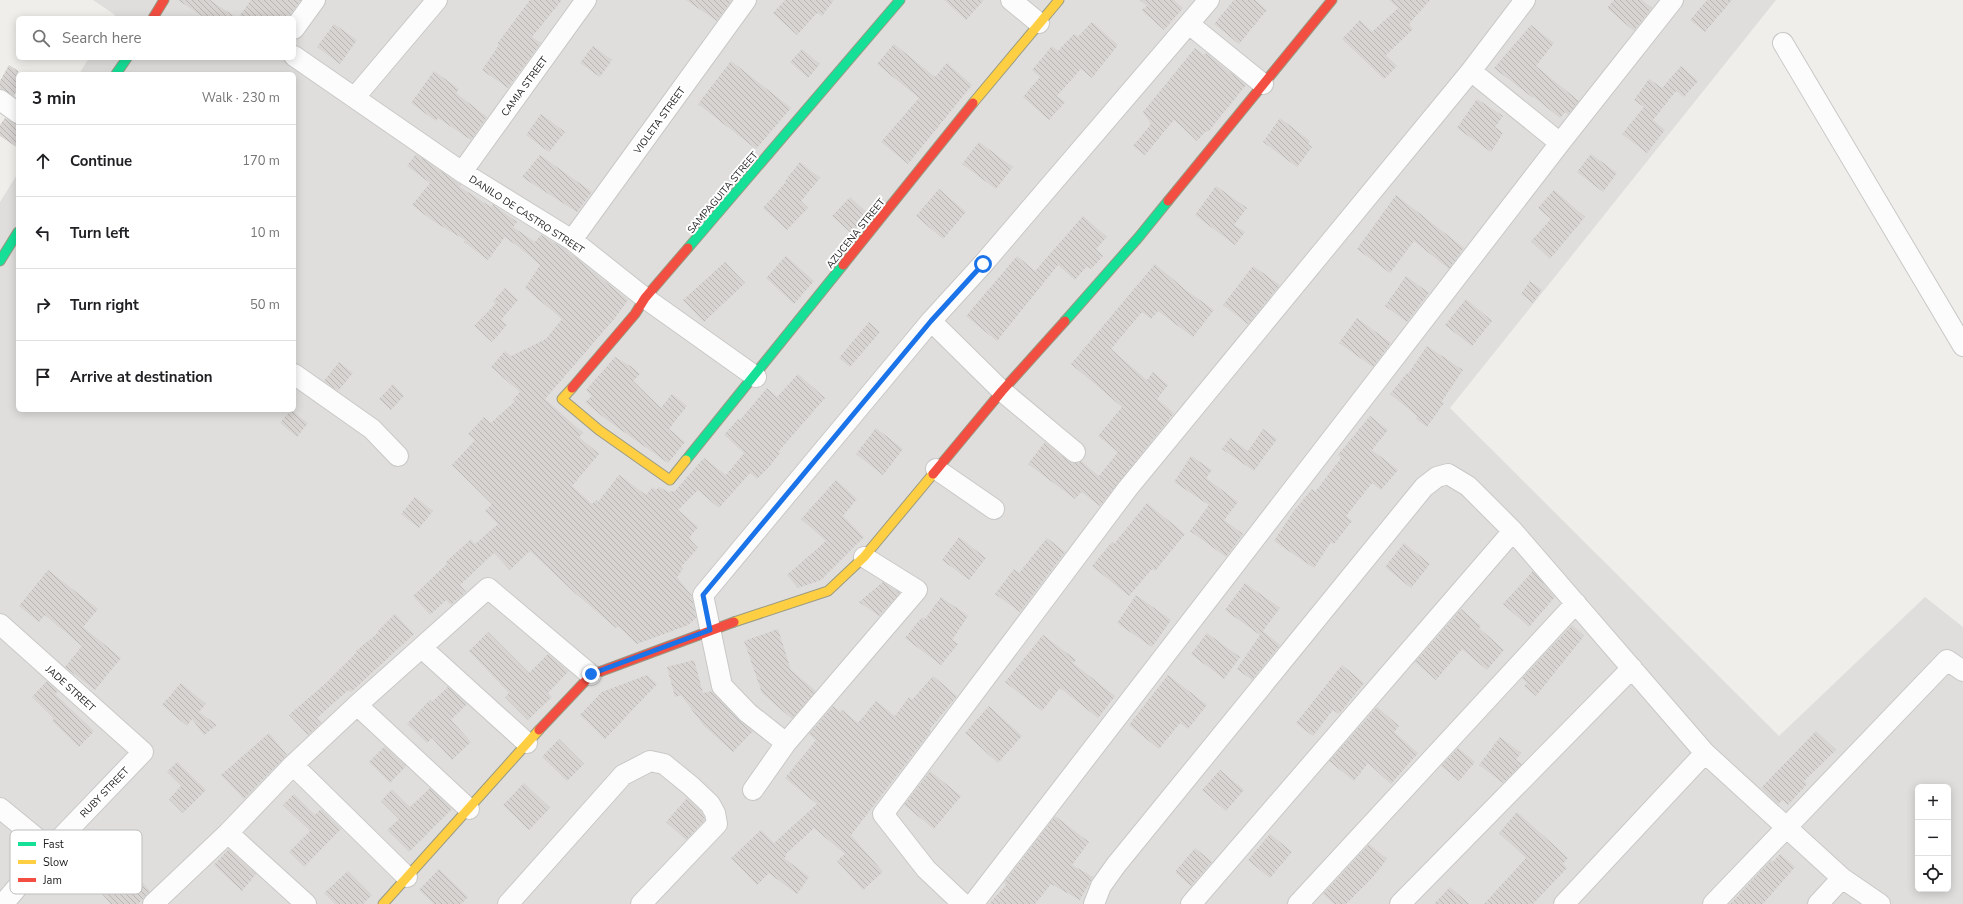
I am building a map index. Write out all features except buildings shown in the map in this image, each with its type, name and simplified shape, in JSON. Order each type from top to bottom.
[{"type":"street","points":[[154,16],[164,0]]},
{"type":"street","points":[[296,26],[315,0]]},
{"type":"street","points":[[355,97],[438,0]]},
{"type":"street","name":"CAMIA STREET","points":[[462,172],[586,0]]},
{"type":"street","name":"VIOLETA STREET","points":[[572,240],[746,0]]},
{"type":"street","name":"SAMPAGUITA STREET","points":[[670,480],[599,430],[562,399],[900,0]]},
{"type":"street","points":[[1012,0],[1039,24]]},
{"type":"street","name":"AZUCENA STREET","points":[[670,480],[756,377],[851,255],[1059,0]]},
{"type":"street","points":[[786,743],[748,713],[722,686],[703,595],[931,321],[983,264],[1209,0]]},
{"type":"street","points":[[383,904],[591,674],[710,630],[828,592],[864,557],[1002,390],[1138,238],[1332,0]]},
{"type":"street","points":[[963,904],[926,869],[883,814],[1128,488],[1471,71],[1525,0]]},
{"type":"street","points":[[973,904],[1560,143],[1673,0]]},
{"type":"street","points":[[1189,24],[1263,84]]},
{"type":"street","points":[[1783,43],[1963,346]]},
{"type":"street","name":"DANILO DE CASTRO STREET","points":[[296,57],[462,172],[572,240],[646,298],[756,377]]},
{"type":"street","points":[[117,72],[125,60]]},
{"type":"street","points":[[1471,71],[1560,143]]},
{"type":"street","points":[[0,100],[16,112]]},
{"type":"street","points":[[0,261],[16,235]]},
{"type":"street","points":[[931,321],[1002,390],[1075,452]]},
{"type":"street","points":[[296,375],[372,428],[398,456]]},
{"type":"street","points":[[936,469],[994,509]]},
{"type":"street","points":[[1094,904],[1101,886],[1116,865],[1424,487],[1438,477],[1448,474],[1468,486],[1513,531],[1705,753],[1785,828],[1842,878],[1880,904]]},
{"type":"street","points":[[1191,904],[1513,531]]},
{"type":"street","points":[[753,790],[786,743],[917,590],[864,557]]},
{"type":"street","points":[[163,901],[293,765],[357,705],[488,588],[591,674]]},
{"type":"street","points":[[1298,904],[1576,603]]},
{"type":"street","name":"JADE STREET","points":[[0,624],[142,752]]},
{"type":"street","points":[[422,648],[527,743]]},
{"type":"street","points":[[1713,904],[1947,660],[1963,671]]},
{"type":"street","points":[[1400,904],[1632,668]]},
{"type":"street","points":[[357,705],[469,809]]},
{"type":"street","name":"RUBY STREET","points":[[68,830],[142,752]]},
{"type":"street","points":[[1564,904],[1705,753]]},
{"type":"street","points":[[508,904],[624,776],[650,761],[664,764],[691,786],[710,804],[715,813],[717,824],[640,904]]},
{"type":"street","points":[[293,765],[407,878]]},
{"type":"street","points":[[0,808],[27,830]]},
{"type":"street","points":[[228,833],[306,904]]},
{"type":"street","points":[[1818,904],[1842,878]]},
{"type":"street","name":"RUBY STREET","points":[[3,904],[12,894]]},
{"type":"shaded area","points":[[93,0],[1776,0],[1450,408],[1779,736],[1925,597],[1963,627],[1963,904],[0,904],[0,202],[16,176],[16,412],[296,412],[296,72],[80,72],[88,60],[296,60],[296,16],[114,16],[115,15]]},
{"type":"traffic: fast","points":[[688,248],[900,0]]},
{"type":"traffic: fast","points":[[117,72],[126,60]]},
{"type":"traffic: fast","points":[[1065,321],[1138,238],[1168,201]]},
{"type":"traffic: fast","points":[[0,261],[16,235]]},
{"type":"traffic: fast","points":[[686,460],[843,265]]},
{"type":"traffic: slow","points":[[973,103],[1059,0]]},
{"type":"traffic: slow","points":[[572,388],[562,399],[599,430],[670,480],[686,460]]},
{"type":"traffic: slow","points":[[734,622],[828,591],[864,557],[933,474]]},
{"type":"traffic: slow","points":[[383,904],[539,730]]},
{"type":"traffic: jam","points":[[154,16],[164,0]]},
{"type":"traffic: jam","points":[[1168,201],[1332,0]]},
{"type":"traffic: jam","points":[[843,265],[973,103]]},
{"type":"traffic: jam","points":[[572,388],[635,314],[645,298],[688,248]]},
{"type":"traffic: jam","points":[[933,474],[1002,391],[1065,321]]},
{"type":"traffic: jam","points":[[539,730],[591,675],[734,622]]},
{"type":"route","points":[[591,674],[710,630],[703,595],[931,321],[983,264]]}]
